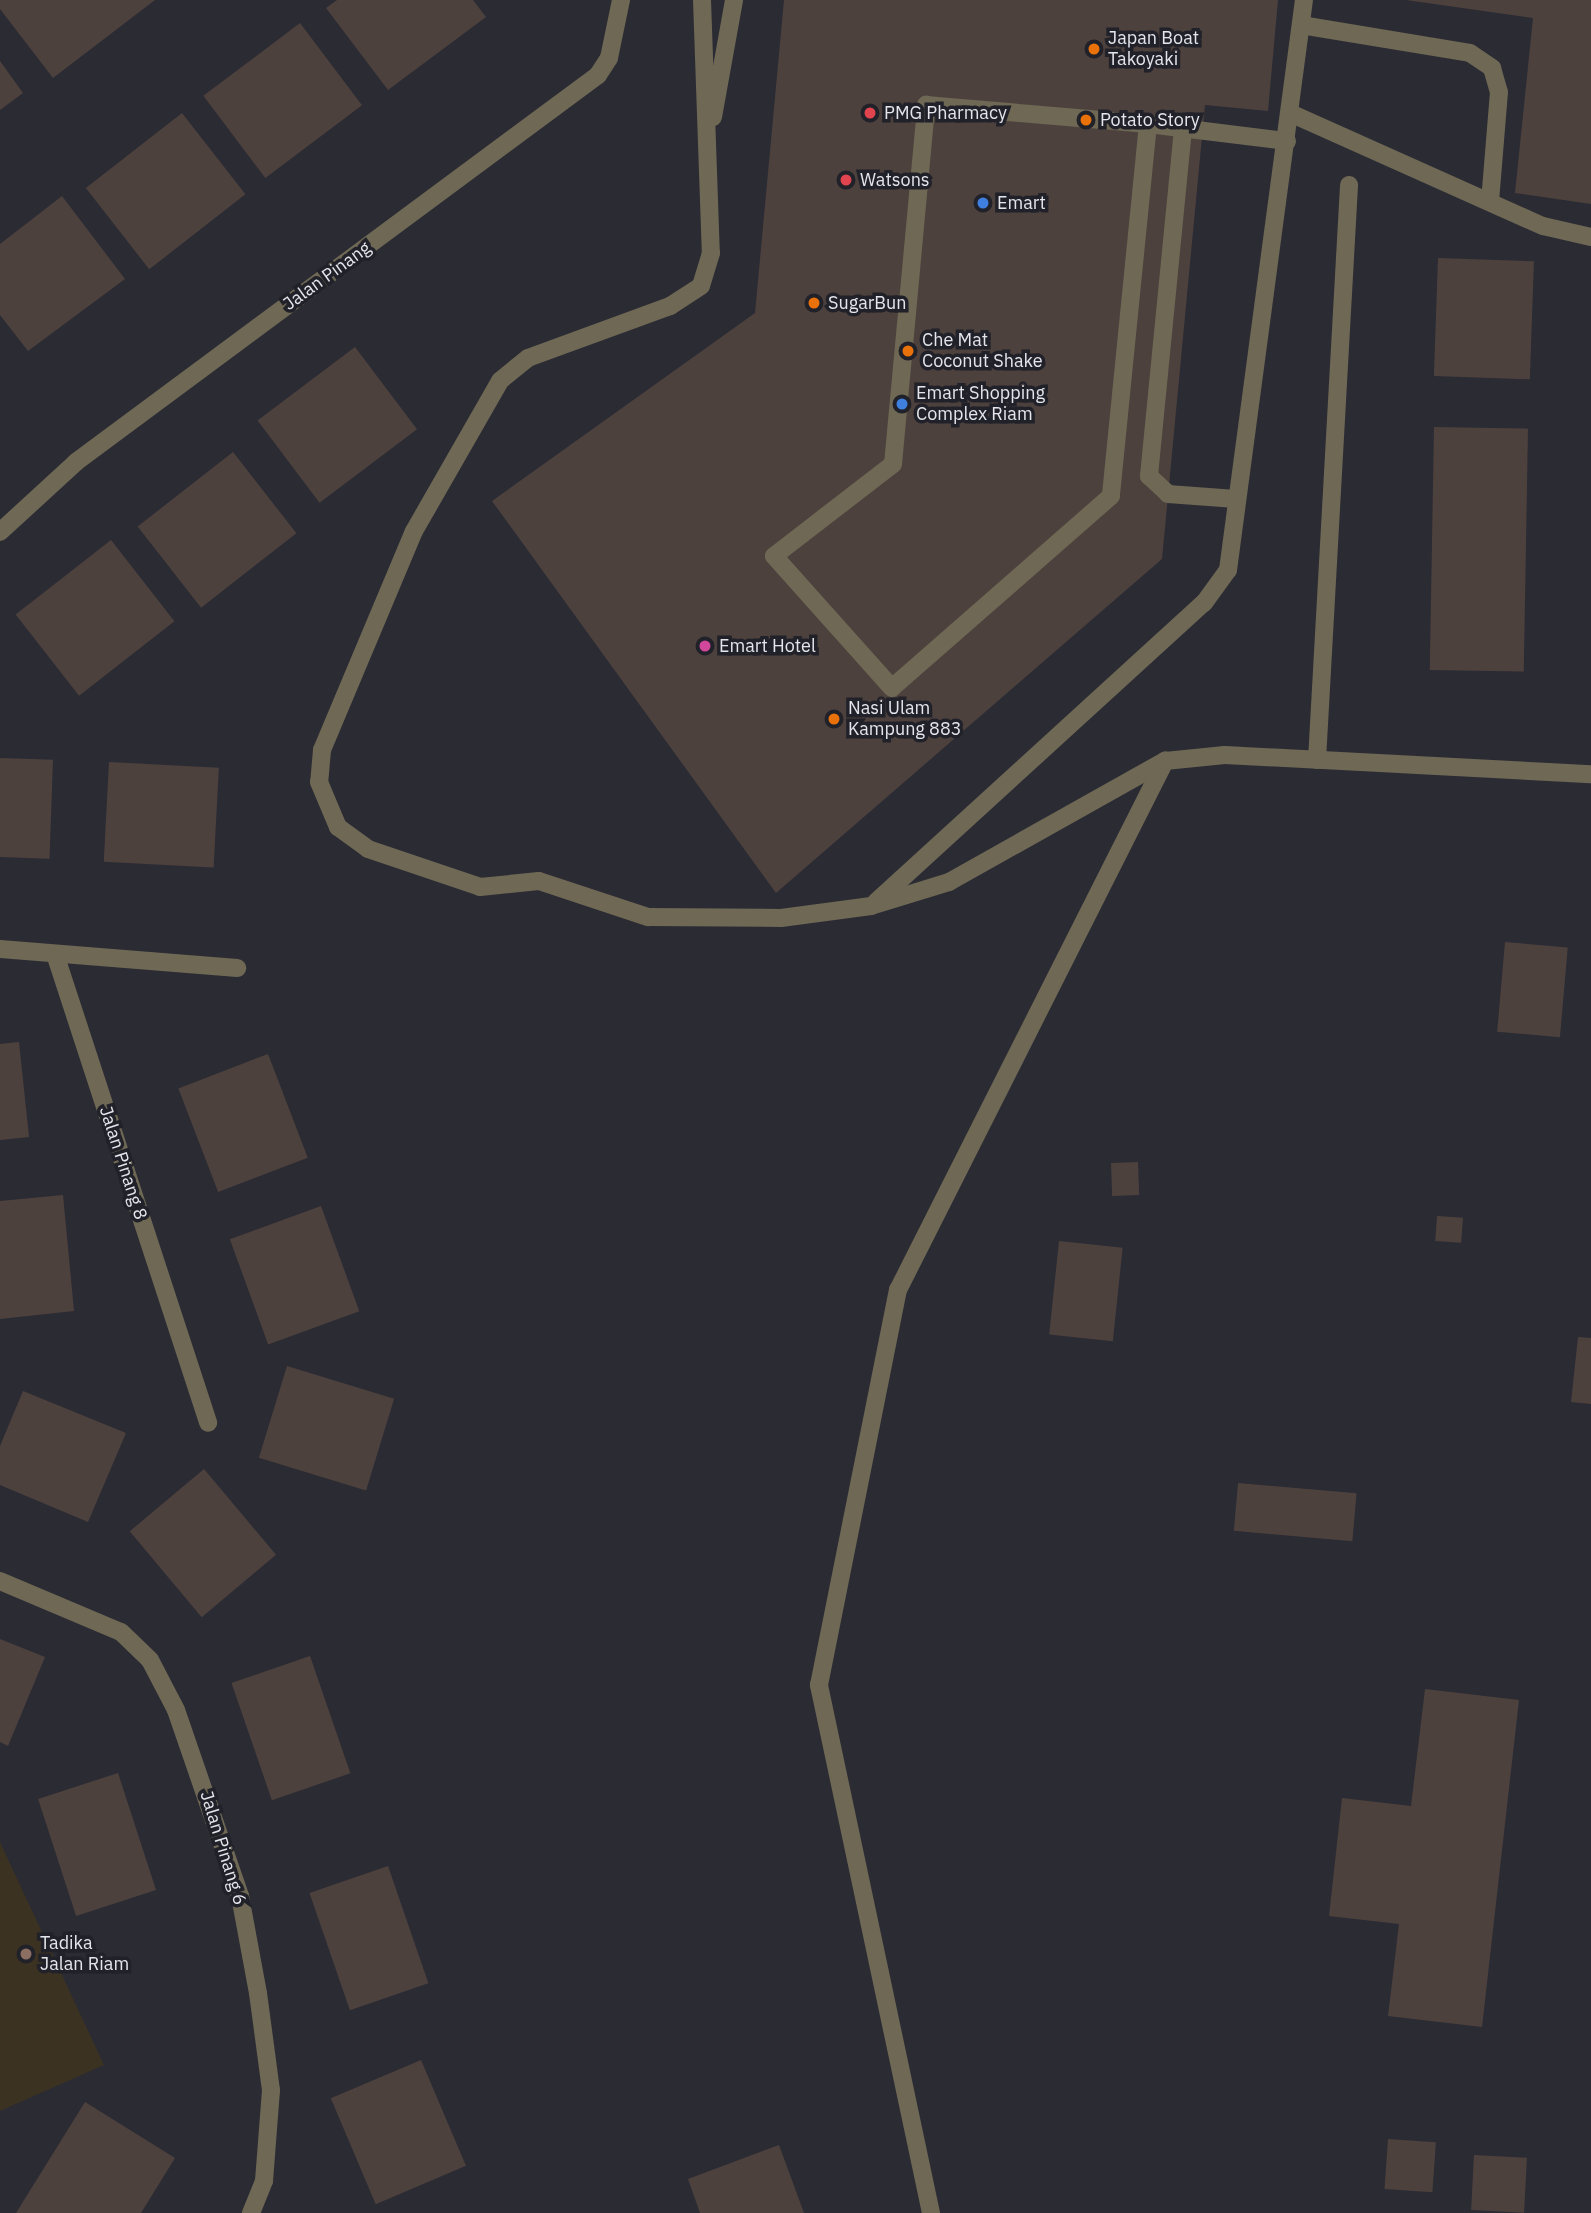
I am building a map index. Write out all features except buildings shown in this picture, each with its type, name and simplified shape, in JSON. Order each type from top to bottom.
[{"type":"street","name":"Jalan Pinang","points":[[0,532],[76,462],[598,75],[609,58],[621,0]]},
{"type":"street","points":[[702,0],[711,253],[701,286],[670,306],[528,358],[500,381],[414,531],[322,750],[319,782],[338,827],[368,849],[480,887],[539,881],[648,917],[780,918],[871,906],[949,882],[1165,761],[1225,755],[1591,774]]},
{"type":"street","points":[[706,155],[734,0]]},
{"type":"street","points":[[871,906],[1204,603],[1228,570],[1304,0]]},
{"type":"street","points":[[1301,25],[1471,52],[1492,68],[1499,92],[1490,202]]},
{"type":"street","points":[[1149,124],[1111,496],[892,688],[774,556],[893,464],[926,105],[1149,124],[1287,141]]},
{"type":"street","points":[[1290,113],[1543,226],[1591,237]]},
{"type":"street","points":[[1183,129],[1149,476],[1168,494],[1236,499]]},
{"type":"street","points":[[1317,760],[1349,185]]},
{"type":"street","points":[[931,2213],[819,1685],[898,1290],[1165,761]]},
{"type":"street","points":[[0,949],[237,968]]},
{"type":"street","name":"Jalan Pinang 8","points":[[55,954],[208,1423]]},
{"type":"street","name":"Jalan Pinang 6","points":[[0,1581],[121,1632],[150,1660],[176,1710],[240,1896],[258,1993],[271,2090],[264,2181],[251,2213]]},
{"type":"shaded area","name":"Tadika Jalan Riam","points":[[0,1842],[104,2065],[0,2111]]},
{"type":"place","name":"Japan Boat Takoyaki","points":[[1094,49]]},
{"type":"place","name":"PMG Pharmacy","points":[[870,113]]},
{"type":"place","name":"Potato Story","points":[[1086,120]]},
{"type":"place","name":"Watsons","points":[[846,180]]},
{"type":"place","name":"Emart","points":[[983,203]]},
{"type":"place","name":"SugarBun","points":[[814,303]]},
{"type":"place","name":"Che Mat Coconut Shake","points":[[908,351]]},
{"type":"place","name":"Emart Shopping Complex Riam","points":[[902,404]]},
{"type":"place","name":"Emart Hotel","points":[[705,646]]},
{"type":"place","name":"Nasi Ulam Kampung 883","points":[[834,719]]},
{"type":"place","name":"Tadika Jalan Riam","points":[[26,1954]]}]
